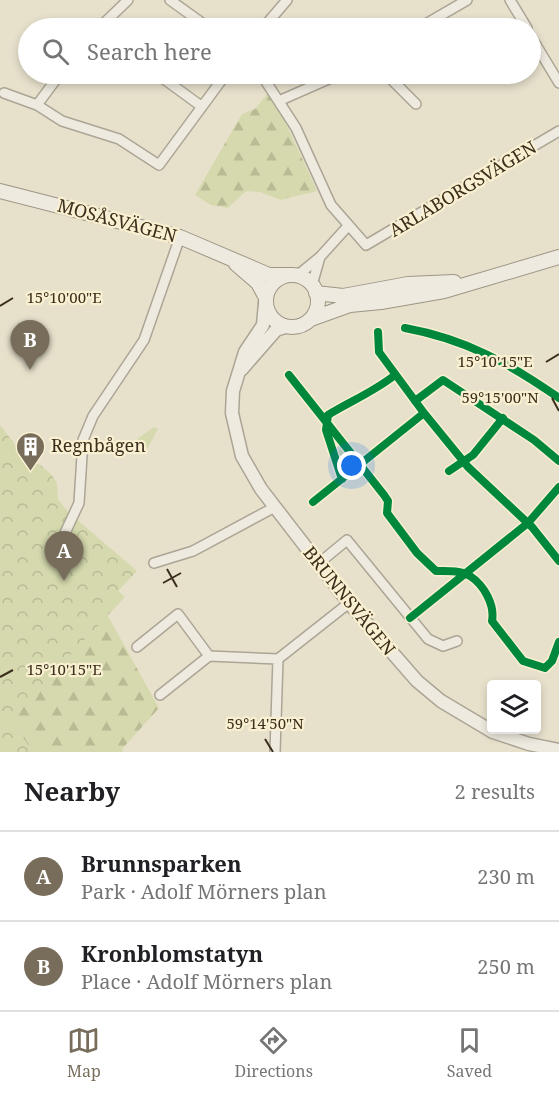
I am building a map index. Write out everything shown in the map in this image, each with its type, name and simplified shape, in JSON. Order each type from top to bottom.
[{"type":"main road","name":"MOSÅSVÄGEN","points":[[0,192],[180,237],[269,275],[295,275]]},
{"type":"main road","points":[[474,280],[408,284],[343,296],[314,289],[295,275],[273,282],[265,300],[274,321],[285,327],[298,326],[350,304],[433,293],[559,256]]},
{"type":"main road","name":"MOSÅSVÄGEN","points":[[230,258],[258,283],[265,300]]},
{"type":"main road","points":[[311,319],[317,309],[314,289]]},
{"type":"street","points":[[109,18],[128,0]]},
{"type":"street","points":[[170,0],[195,18]]},
{"type":"street","points":[[272,18],[287,0]]},
{"type":"street","points":[[436,18],[467,0]]},
{"type":"street","points":[[510,0],[521,18]]},
{"type":"street","points":[[541,52],[559,83]]},
{"type":"street","points":[[36,105],[52,84]]},
{"type":"street","points":[[171,84],[201,105]]},
{"type":"street","points":[[4,93],[36,105],[62,122],[125,142],[159,165],[218,84]]},
{"type":"street","points":[[269,84],[281,100],[304,142],[321,187],[348,226],[320,257],[295,275]]},
{"type":"street","points":[[281,100],[317,84]]},
{"type":"street","points":[[396,84],[416,104]]},
{"type":"street","name":"ARLABORGSVÄGEN","points":[[348,226],[366,245],[559,131]]},
{"type":"street","points":[[65,533],[79,503],[83,440],[93,416],[144,340],[180,237]]},
{"type":"street","points":[[314,289],[320,257]]},
{"type":"street","name":"BRUNNSVÄGEN","points":[[265,300],[263,325],[244,352],[233,391],[232,413],[240,446],[251,473],[273,508],[400,665],[441,701],[493,732],[529,744],[559,750]]},
{"type":"street","name":"BRUNNSVÄGEN","points":[[239,372],[276,330],[285,327]]},
{"type":"street","points":[[154,563],[193,551],[273,508]]},
{"type":"street","points":[[318,564],[347,540],[428,639],[443,646],[457,641]]},
{"type":"street","points":[[160,695],[209,656],[278,658],[350,603]]},
{"type":"street","points":[[137,646],[178,614],[209,656]]},
{"type":"street","points":[[274,752],[278,658]]},
{"type":"green space","points":[[268,93],[276,102],[317,191],[281,200],[260,192],[246,191],[228,208],[211,205],[195,195],[242,114],[255,109]]},
{"type":"green space","points":[[0,425],[28,462],[40,465],[51,474],[57,483],[58,499],[68,512],[137,571],[118,591],[125,597],[10,719],[33,752],[0,752]]},
{"type":"green space","points":[[154,427],[158,429],[147,449],[141,448],[137,439]]},
{"type":"green space","points":[[342,448],[353,463],[345,473],[335,453]]},
{"type":"green space","points":[[37,560],[109,618],[159,708],[122,749],[123,752],[33,752],[10,719],[0,646]]},
{"type":"cycle path","points":[[405,328],[447,339],[486,354],[559,398]]},
{"type":"cycle path","points":[[378,332],[379,352],[424,413],[468,467],[532,527],[559,561]]},
{"type":"cycle path","points":[[289,375],[384,495],[388,501],[387,513],[417,553],[436,571],[462,573],[470,576],[480,585],[490,602],[492,621],[523,661],[545,668],[552,661],[559,642]]},
{"type":"cycle path","points":[[342,479],[326,430],[328,415],[395,375]]},
{"type":"cycle path","points":[[415,401],[443,380],[534,440],[559,461]]},
{"type":"cycle path","points":[[313,502],[424,413]]},
{"type":"cycle path","points":[[449,471],[473,455],[503,418]]},
{"type":"cycle path","points":[[410,618],[528,523],[559,487]]},
{"type":"place","name":"Kronblomstatyn","points":[[30,370]]},
{"type":"place","name":"Regnbågen","points":[[30,472]]},
{"type":"place","name":"Brunnsparken","points":[[64,581]]}]
